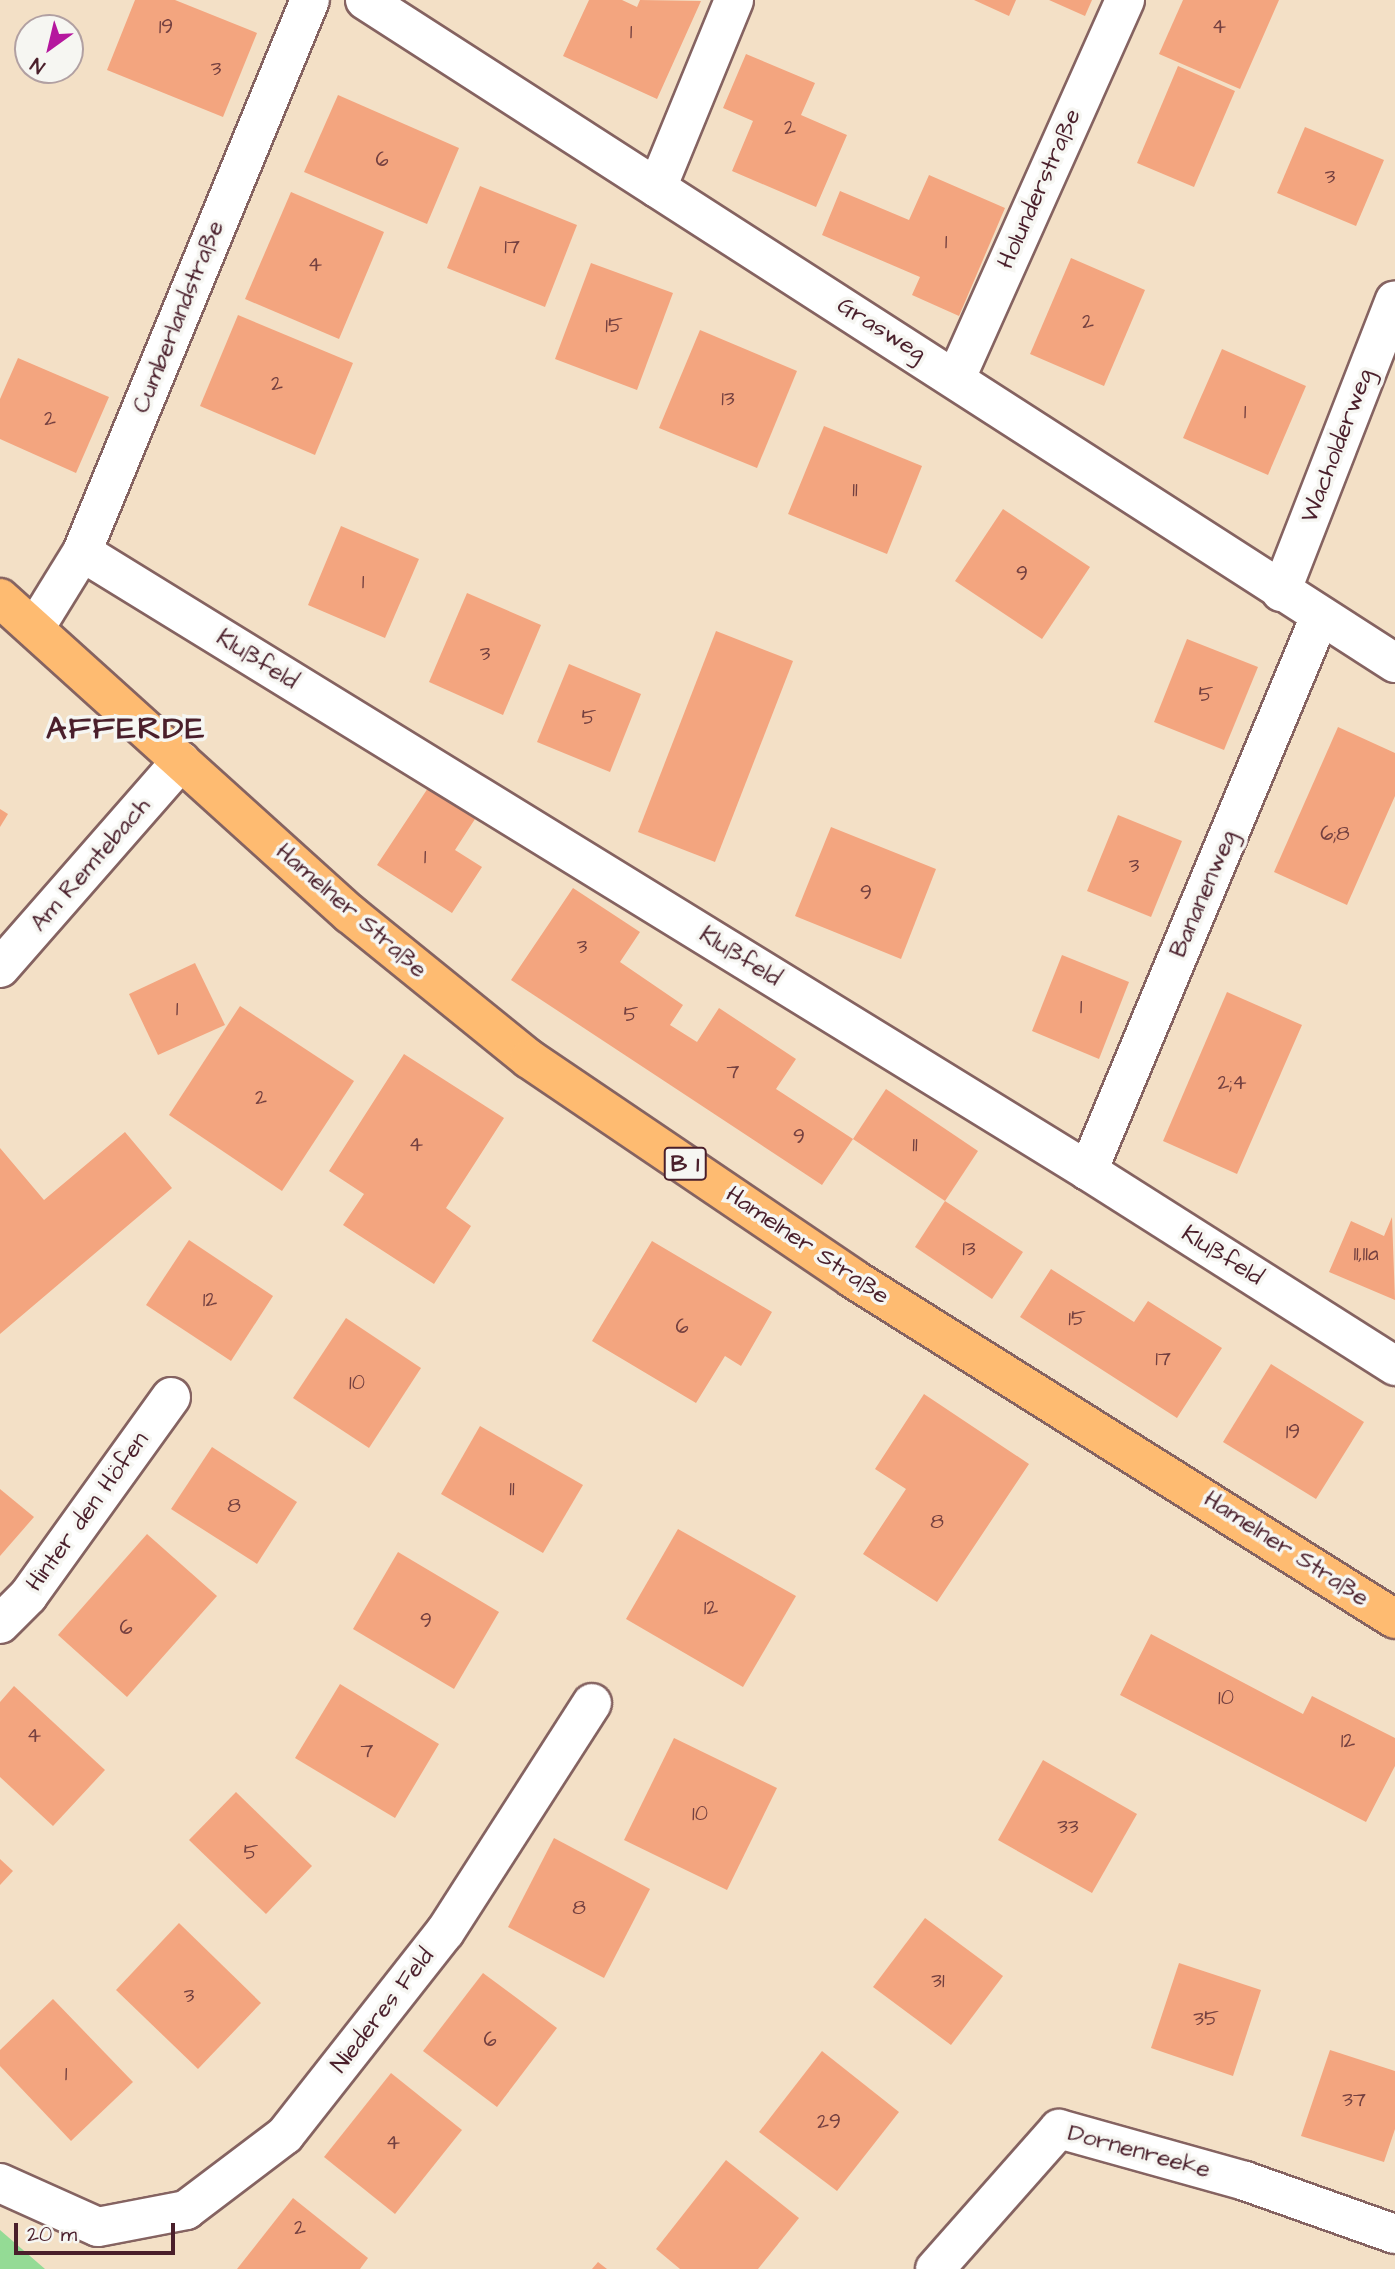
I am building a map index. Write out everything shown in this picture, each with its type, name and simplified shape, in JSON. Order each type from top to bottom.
[{"type":"main road","name":"B 1","points":[[0,598],[35,628]]},
{"type":"main road","name":"Hamelner Straße","points":[[35,628],[350,914],[529,1059],[852,1278],[1395,1619]]},
{"type":"street","name":"Cumberlandstraße","points":[[35,628],[82,552],[310,0]]},
{"type":"street","name":"Grasweg","points":[[365,0],[1395,663]]},
{"type":"street","points":[[657,188],[734,0]]},
{"type":"street","name":"Holunderstraße","points":[[956,378],[1125,0]]},
{"type":"street","name":"Wacholderweg","points":[[1281,592],[1395,300]]},
{"type":"street","name":"Klußfeld","points":[[82,552],[1088,1171],[1395,1366]]},
{"type":"street","name":"Bananenweg","points":[[1088,1171],[1320,616]]},
{"type":"street","name":"Am Remtebach","points":[[0,968],[181,761]]},
{"type":"street","name":"Hinter den Höfen","points":[[0,1624],[27,1596],[171,1397]]},
{"type":"street","name":"Niederes Feld","points":[[0,2183],[98,2227],[186,2210],[285,2135],[445,1932],[592,1703]]},
{"type":"street","name":"Dornenreeke","points":[[935,2269],[1059,2129],[1245,2180],[1395,2234]]},
{"type":"green space","points":[[0,2230],[45,2269],[0,2269]]},
{"type":"building","points":[[135,0],[175,0],[257,33],[223,117],[107,70]]},
{"type":"building","points":[[589,0],[622,0],[637,7],[640,0],[701,1],[657,99],[563,56]]},
{"type":"building","points":[[974,0],[1016,0],[1009,16]]},
{"type":"building","points":[[1049,0],[1092,0],[1085,16]]},
{"type":"building","points":[[1183,0],[1279,0],[1240,89],[1159,54]]},
{"type":"building","points":[[746,54],[815,83],[801,115],[847,135],[816,207],[732,171],[753,121],[723,108]]},
{"type":"building","points":[[1178,66],[1235,91],[1194,187],[1137,163]]},
{"type":"building","points":[[338,95],[459,148],[427,224],[304,172]]},
{"type":"building","points":[[1305,127],[1384,160],[1356,226],[1277,193]]},
{"type":"building","points":[[929,175],[1005,208],[959,316],[912,295],[920,277],[822,235],[840,191],[909,220]]},
{"type":"building","points":[[480,186],[577,225],[545,307],[447,268]]},
{"type":"building","points":[[291,192],[384,232],[339,339],[245,299]]},
{"type":"building","points":[[1071,258],[1145,290],[1104,386],[1030,354]]},
{"type":"building","points":[[591,263],[673,293],[637,390],[555,359]]},
{"type":"building","points":[[238,315],[353,363],[315,455],[200,406]]},
{"type":"building","points":[[700,330],[797,371],[757,468],[659,428]]},
{"type":"building","points":[[1222,349],[1306,386],[1268,475],[1183,438]]},
{"type":"building","points":[[18,358],[109,397],[76,473],[0,439],[0,399]]},
{"type":"building","points":[[824,426],[922,466],[887,554],[788,514]]},
{"type":"building","points":[[1003,509],[1090,567],[1042,639],[955,581]]},
{"type":"building","points":[[341,526],[419,559],[385,638],[308,605]]},
{"type":"building","points":[[467,593],[541,625],[503,715],[429,682]]},
{"type":"building","points":[[716,631],[793,661],[715,862],[638,832]]},
{"type":"building","points":[[1187,639],[1258,667],[1224,750],[1154,722]]},
{"type":"building","points":[[569,664],[641,694],[610,772],[537,742]]},
{"type":"building","points":[[1338,727],[1395,753],[1395,796],[1347,905],[1274,872]]},
{"type":"building","points":[[428,788],[475,819],[455,850],[482,867],[452,913],[377,865]]},
{"type":"building","points":[[0,809],[8,814],[0,827]]},
{"type":"building","points":[[1118,815],[1182,841],[1151,917],[1087,891]]},
{"type":"building","points":[[831,827],[936,869],[901,959],[795,916]]},
{"type":"building","points":[[573,888],[640,932],[620,962],[683,1005],[670,1025],[697,1042],[719,1008],[796,1059],[776,1089],[853,1139],[822,1185],[511,980]]},
{"type":"building","points":[[1062,955],[1129,982],[1099,1059],[1032,1031]]},
{"type":"building","points":[[195,963],[225,1025],[158,1055],[129,994]]},
{"type":"building","points":[[1227,992],[1302,1025],[1237,1174],[1163,1141]]},
{"type":"building","points":[[240,1006],[354,1081],[282,1191],[169,1115]]},
{"type":"building","points":[[404,1054],[504,1118],[446,1208],[471,1226],[434,1284],[343,1225],[364,1194],[329,1171]]},
{"type":"building","points":[[886,1089],[978,1151],[945,1201],[853,1139]]},
{"type":"building","points":[[125,1132],[172,1188],[0,1334],[0,1148],[44,1200]]},
{"type":"building","points":[[945,1201],[1023,1252],[992,1299],[915,1247]]},
{"type":"building","points":[[1392,1217],[1395,1300],[1329,1272],[1351,1221],[1384,1236]]},
{"type":"building","points":[[189,1240],[273,1296],[231,1361],[146,1305]]},
{"type":"building","points":[[652,1241],[772,1312],[741,1366],[725,1356],[696,1403],[592,1341]]},
{"type":"building","points":[[1051,1269],[1134,1322],[1148,1301],[1222,1348],[1177,1418],[1020,1317]]},
{"type":"building","points":[[346,1318],[421,1368],[369,1448],[293,1398]]},
{"type":"building","points":[[1271,1364],[1364,1422],[1316,1499],[1223,1442]]},
{"type":"building","points":[[924,1394],[1029,1464],[937,1602],[863,1554],[906,1489],[875,1469]]},
{"type":"building","points":[[480,1426],[583,1485],[543,1553],[441,1494]]},
{"type":"building","points":[[212,1447],[297,1502],[257,1564],[171,1509]]},
{"type":"building","points":[[0,1489],[34,1517],[0,1556]]},
{"type":"building","points":[[678,1529],[796,1596],[743,1687],[626,1619]]},
{"type":"building","points":[[147,1534],[217,1596],[127,1697],[58,1635]]},
{"type":"building","points":[[398,1552],[499,1612],[454,1689],[353,1629]]},
{"type":"building","points":[[1151,1634],[1303,1714],[1312,1696],[1395,1738],[1395,1766],[1366,1822],[1120,1695]]},
{"type":"building","points":[[340,1684],[439,1744],[395,1818],[295,1758]]},
{"type":"building","points":[[14,1686],[105,1770],[53,1826],[0,1777],[0,1702]]},
{"type":"building","points":[[674,1738],[777,1788],[727,1890],[624,1840]]},
{"type":"building","points":[[1043,1760],[1137,1814],[1092,1893],[998,1840]]},
{"type":"building","points":[[236,1792],[312,1866],[266,1914],[189,1840]]},
{"type":"building","points":[[554,1838],[650,1889],[604,1978],[508,1927]]},
{"type":"building","points":[[0,1859],[13,1871],[0,1885]]},
{"type":"building","points":[[925,1918],[1003,1976],[951,2045],[873,1987]]},
{"type":"building","points":[[179,1923],[261,2003],[198,2069],[116,1990]]},
{"type":"building","points":[[1179,1963],[1261,1990],[1233,2076],[1151,2048]]},
{"type":"building","points":[[483,1973],[557,2028],[497,2107],[423,2051]]},
{"type":"building","points":[[53,1999],[133,2082],[71,2141],[0,2066],[0,2050]]},
{"type":"building","points":[[1330,2050],[1395,2071],[1395,2129],[1384,2162],[1301,2136]]},
{"type":"building","points":[[822,2051],[899,2112],[837,2191],[759,2132]]},
{"type":"building","points":[[391,2073],[462,2130],[395,2214],[324,2157]]},
{"type":"building","points":[[726,2160],[799,2218],[758,2269],[680,2269],[656,2249]]},
{"type":"building","points":[[293,2198],[368,2258],[360,2269],[237,2269]]},
{"type":"building","points":[[598,2262],[607,2269],[592,2269]]},
{"type":"district","name":"AFFERDE","points":[[126,729]]}]
